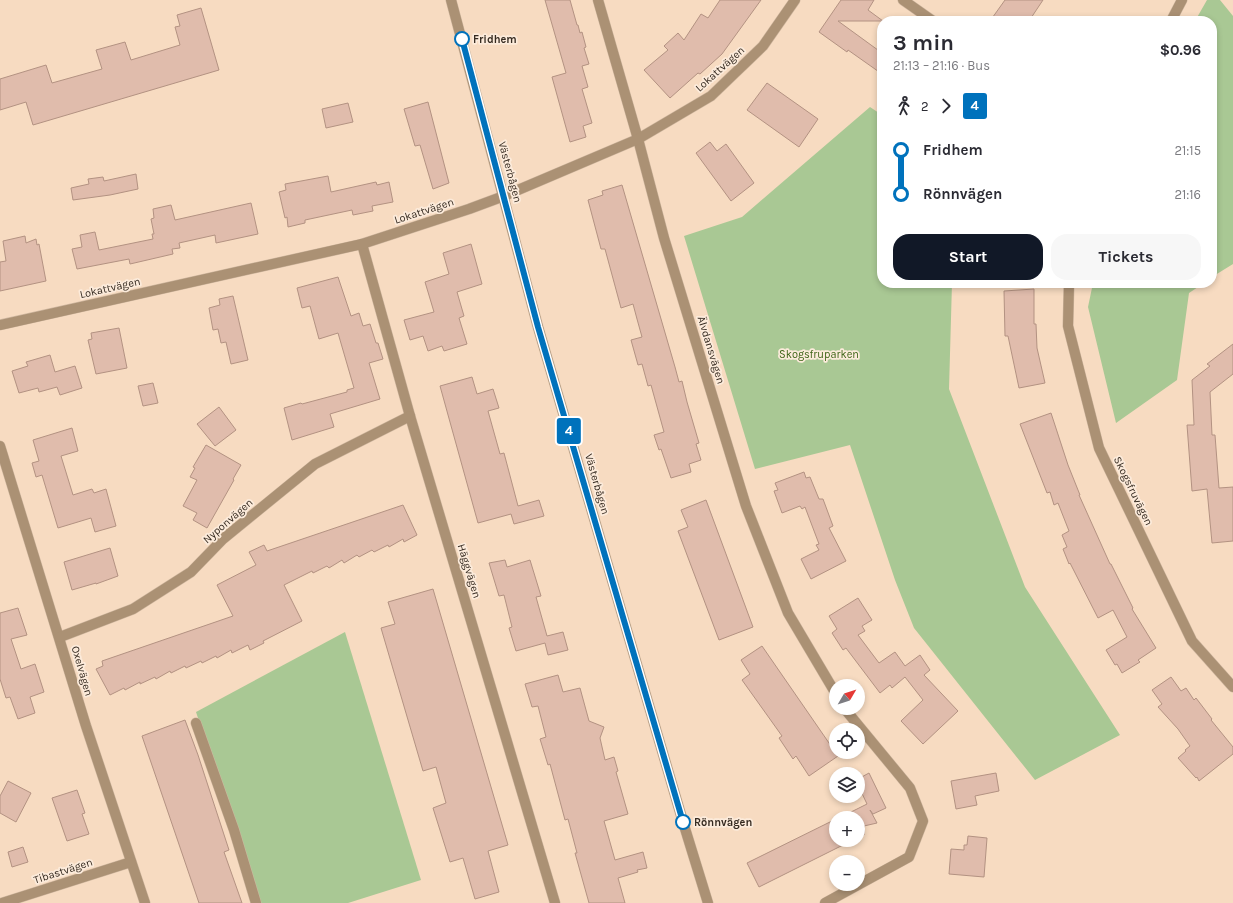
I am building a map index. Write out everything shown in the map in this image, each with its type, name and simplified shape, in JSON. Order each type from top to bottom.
[{"type":"street","name":"Västerbågen","points":[[451,0],[538,327],[708,903]]},
{"type":"street","name":"Älvdansvägen","points":[[598,0],[638,139],[664,238],[746,506],[788,613],[829,682]]},
{"type":"street","name":"Lokattvägen","points":[[0,325],[362,244],[504,196],[638,139],[711,96],[763,46],[795,0]]},
{"type":"street","points":[[903,0],[926,16]]},
{"type":"street","points":[[1174,16],[1182,0]]},
{"type":"street","name":"Häggvägen","points":[[362,244],[410,416],[555,903]]},
{"type":"street","name":"Skogsfruvägen","points":[[1069,288],[1068,326],[1099,448],[1192,641],[1233,687]]},
{"type":"street","name":"Nyponvägen","points":[[60,637],[133,609],[191,572],[223,539],[315,464],[410,416]]},
{"type":"street","name":"Oxelvägen","points":[[0,446],[60,637],[86,726],[145,903]]},
{"type":"street","points":[[825,903],[909,856],[923,821],[910,788],[850,715]]},
{"type":"street","points":[[196,723],[234,830],[256,903]]},
{"type":"street","name":"Tibastvägen","points":[[2,903],[131,862]]},
{"type":"green space","points":[[1207,0],[1220,0],[1233,16],[1233,264],[1217,274],[1217,16],[1198,16]]},
{"type":"green space","name":"Skogsfruparken","points":[[870,107],[877,112],[877,288],[952,288],[949,389],[1025,587],[1120,735],[1035,780],[914,628],[895,580],[850,445],[755,469],[684,236],[742,217]]},
{"type":"green space","points":[[1092,288],[1196,288],[1189,293],[1177,380],[1116,423],[1088,307]]},
{"type":"green space","points":[[345,632],[421,880],[348,903],[260,903],[196,712]]},
{"type":"building","points":[[545,0],[570,0],[580,33],[582,32],[586,47],[584,48],[589,64],[582,66],[588,87],[582,89],[592,123],[583,126],[586,137],[570,142],[552,77],[566,73]]},
{"type":"building","points":[[720,0],[761,0],[722,54],[670,98],[644,70],[668,50],[664,46],[678,33],[684,40],[701,14],[708,18]]},
{"type":"building","points":[[841,0],[874,0],[868,10],[877,17],[877,21],[838,21],[877,49],[877,70],[848,50],[847,52],[819,32]]},
{"type":"building","points":[[1005,0],[1043,0],[1032,16],[994,16]]},
{"type":"building","points":[[201,8],[219,70],[33,125],[26,102],[0,110],[0,79],[46,65],[52,83],[102,69],[96,50],[125,42],[131,60],[180,45],[175,27],[180,26],[177,15]]},
{"type":"building","points":[[767,83],[818,119],[799,147],[747,110]]},
{"type":"building","points":[[428,102],[449,183],[433,189],[420,145],[415,146],[404,109]]},
{"type":"building","points":[[348,103],[353,122],[326,128],[322,109]]},
{"type":"building","points":[[710,142],[717,151],[726,144],[754,183],[731,201],[696,153]]},
{"type":"building","points":[[136,174],[138,189],[110,195],[73,200],[71,188],[89,184],[88,179],[103,177],[104,181]]},
{"type":"building","points":[[328,176],[331,192],[376,182],[377,185],[389,182],[393,202],[372,206],[373,211],[353,215],[352,210],[305,220],[305,223],[288,227],[287,217],[285,218],[279,192],[286,190],[285,184]]},
{"type":"building","points":[[622,185],[679,382],[682,381],[699,443],[696,444],[701,460],[689,464],[691,472],[671,478],[661,449],[659,450],[654,435],[664,432],[651,385],[648,386],[642,364],[638,365],[631,340],[642,337],[633,304],[621,308],[605,249],[601,249],[588,200],[603,195],[602,191]]},
{"type":"building","points":[[251,203],[258,234],[216,243],[215,235],[179,243],[180,248],[172,249],[173,254],[130,264],[129,259],[77,269],[72,249],[82,247],[80,235],[95,232],[99,250],[153,239],[152,234],[154,234],[151,219],[154,218],[153,209],[171,205],[175,220]]},
{"type":"building","points":[[25,236],[26,243],[36,239],[37,245],[39,244],[46,281],[0,291],[0,262],[6,261],[3,241]]},
{"type":"building","points":[[471,244],[482,284],[457,292],[464,316],[459,318],[467,344],[444,351],[442,346],[428,351],[423,336],[410,340],[404,320],[434,312],[425,282],[449,274],[443,253]]},
{"type":"building","points":[[338,277],[351,316],[359,313],[363,326],[370,324],[376,343],[378,343],[383,359],[369,363],[380,399],[330,414],[334,427],[292,440],[284,408],[347,392],[347,390],[354,388],[338,333],[319,339],[310,306],[302,308],[297,288]]},
{"type":"building","points":[[1034,289],[1034,324],[1036,324],[1037,348],[1045,383],[1019,388],[1008,336],[1005,336],[1004,291]]},
{"type":"building","points":[[233,296],[248,360],[231,364],[226,342],[221,343],[218,329],[213,330],[209,308],[220,305],[219,299]]},
{"type":"building","points":[[119,328],[127,368],[96,374],[88,340],[92,339],[91,333]]},
{"type":"building","points":[[1233,344],[1233,374],[1210,392],[1212,435],[1215,435],[1219,488],[1233,487],[1233,541],[1212,543],[1207,489],[1192,491],[1187,425],[1194,425],[1192,380],[1210,366],[1207,364]]},
{"type":"building","points":[[50,355],[55,372],[75,366],[82,388],[60,395],[57,387],[39,392],[38,388],[19,393],[12,371],[28,366],[26,362]]},
{"type":"building","points":[[472,377],[477,394],[493,389],[499,408],[488,411],[500,454],[504,453],[518,506],[539,500],[544,516],[514,524],[511,514],[478,523],[440,386]]},
{"type":"building","points":[[153,383],[158,403],[143,406],[138,386]]},
{"type":"building","points":[[219,407],[236,430],[215,446],[197,424]]},
{"type":"building","points":[[1051,413],[1079,495],[1110,564],[1133,608],[1132,609],[1156,648],[1138,660],[1140,662],[1122,673],[1106,650],[1127,637],[1113,610],[1098,618],[1070,563],[1069,564],[1063,549],[1067,547],[1062,535],[1069,531],[1058,503],[1054,505],[1050,492],[1047,493],[1020,424]]},
{"type":"building","points":[[72,428],[78,451],[61,456],[73,495],[92,489],[94,493],[106,489],[116,526],[95,532],[91,518],[58,528],[42,475],[36,477],[32,463],[39,461],[33,440]]},
{"type":"building","points":[[206,445],[241,465],[207,528],[193,520],[197,513],[183,506],[197,480],[190,477],[195,468],[193,467]]},
{"type":"building","points":[[804,472],[806,478],[810,477],[819,499],[823,499],[833,526],[829,528],[846,561],[811,579],[801,559],[819,550],[816,545],[819,544],[805,507],[802,509],[800,506],[782,513],[774,491],[778,490],[775,483]]},
{"type":"building","points":[[706,500],[753,627],[719,640],[678,531],[688,527],[681,510]]},
{"type":"building","points":[[403,505],[417,535],[404,542],[403,539],[389,547],[388,545],[374,552],[372,550],[359,557],[357,555],[344,563],[342,560],[329,568],[327,566],[313,573],[312,571],[284,585],[302,621],[263,641],[264,643],[250,650],[248,645],[232,653],[231,650],[217,658],[216,656],[202,663],[201,661],[186,668],[185,666],[171,673],[170,671],[156,679],[155,677],[140,684],[140,682],[125,690],[124,688],[110,695],[96,669],[103,666],[102,661],[233,616],[217,585],[256,565],[249,552],[264,545],[267,551]]},
{"type":"building","points":[[110,548],[118,576],[96,584],[72,590],[64,562]]},
{"type":"building","points":[[505,560],[507,567],[530,560],[541,596],[536,597],[547,636],[563,632],[568,650],[548,655],[545,643],[516,651],[509,628],[512,627],[504,595],[499,596],[489,563]]},
{"type":"building","points":[[433,589],[508,845],[488,851],[499,892],[475,899],[463,858],[450,862],[433,808],[446,803],[436,767],[423,771],[381,628],[395,624],[388,602]]},
{"type":"building","points":[[858,598],[872,620],[862,626],[865,631],[858,635],[879,663],[895,652],[905,666],[920,655],[930,670],[924,675],[958,711],[923,744],[901,721],[923,700],[905,677],[892,688],[890,685],[880,693],[846,648],[843,650],[832,633],[837,629],[829,616]]},
{"type":"building","points":[[18,608],[27,635],[11,639],[21,669],[35,664],[44,692],[30,697],[35,713],[18,719],[10,697],[6,698],[0,679],[0,613]]},
{"type":"building","points":[[762,646],[829,743],[829,759],[834,759],[809,776],[796,756],[793,759],[779,738],[782,736],[742,680],[750,674],[741,660]]},
{"type":"building","points":[[558,675],[563,692],[580,688],[589,721],[604,727],[600,738],[605,760],[614,757],[618,771],[616,772],[628,814],[604,821],[615,860],[643,852],[647,868],[637,870],[638,872],[618,878],[625,903],[589,903],[575,853],[577,853],[568,819],[565,820],[550,764],[548,765],[540,739],[546,737],[538,706],[532,707],[525,684]]},
{"type":"building","points":[[1171,677],[1181,691],[1186,688],[1194,700],[1196,698],[1212,719],[1211,720],[1233,747],[1233,754],[1199,781],[1197,777],[1196,778],[1178,758],[1190,746],[1178,729],[1158,707],[1162,704],[1152,690]]},
{"type":"building","points":[[185,720],[229,850],[224,852],[242,903],[199,903],[142,736]]},
{"type":"building","points":[[869,773],[886,808],[873,814],[870,810],[877,823],[865,826],[865,811],[853,811],[867,804],[865,800],[865,775]]},
{"type":"building","points":[[996,773],[999,791],[975,796],[977,805],[956,809],[951,781]]},
{"type":"building","points":[[8,781],[31,793],[16,822],[0,813],[0,796]]},
{"type":"building","points":[[77,790],[85,813],[82,814],[89,834],[67,841],[52,798]]},
{"type":"building","points":[[829,822],[829,847],[839,847],[759,887],[747,863]]},
{"type":"building","points":[[968,836],[987,838],[984,877],[949,874],[951,849],[964,850],[964,845],[967,845]]},
{"type":"building","points":[[23,847],[28,862],[12,867],[8,852]]},
{"type":"bus line","name":"4","points":[[462,39],[538,327],[683,822]]},
{"type":"place","name":"Fridhem","points":[[462,39]]},
{"type":"place","name":"Rönnvägen","points":[[683,822]]}]
